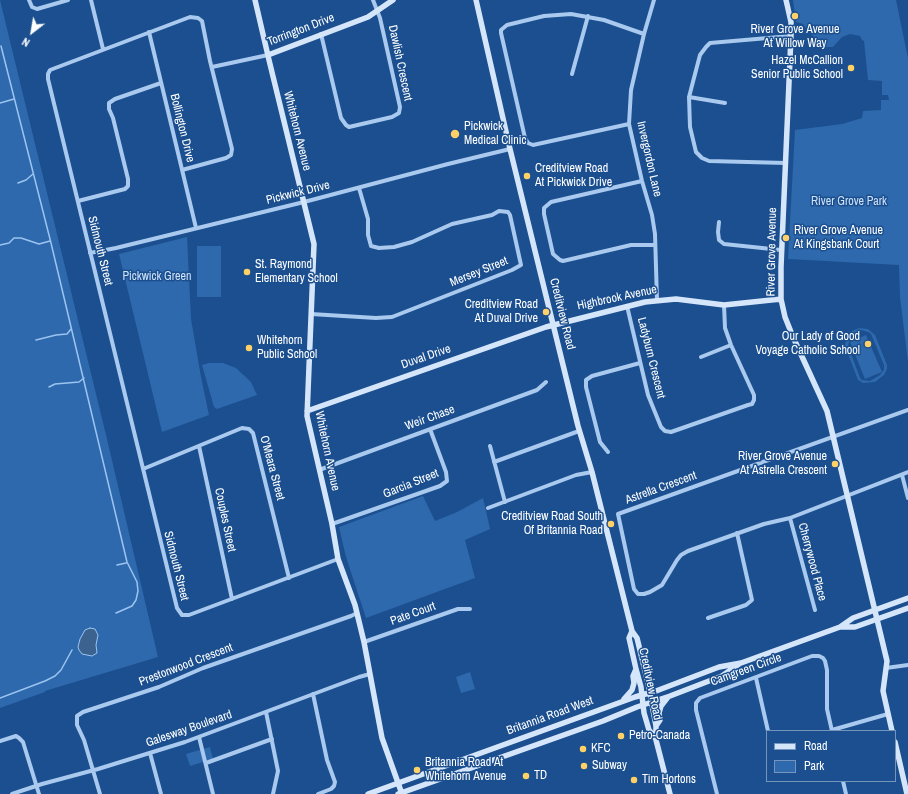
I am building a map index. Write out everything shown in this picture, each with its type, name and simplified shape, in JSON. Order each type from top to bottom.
[{"type":"street","points":[[29,0],[32,7],[37,9],[68,0]]},
{"type":"street","points":[[91,0],[103,49]]},
{"type":"street","name":"Whitehorn Avenue","points":[[255,0],[314,244],[307,411],[332,524],[338,559],[357,613],[382,738],[398,783],[400,794]]},
{"type":"street","points":[[373,0],[377,11]]},
{"type":"street","name":"Torrington Drive","points":[[212,67],[268,55],[368,17],[394,0]]},
{"type":"street","name":"Creditview Road","points":[[476,0],[510,149],[579,431],[592,472],[632,631],[637,638],[650,693],[656,726],[656,740],[670,794]]},
{"type":"street","name":"Invergordon Lane","points":[[654,0],[644,34],[631,90],[629,124],[642,182],[652,215],[655,245],[657,300]]},
{"type":"street","name":"River Grove Avenue","points":[[786,0],[791,36],[781,299],[793,338],[825,405],[833,436],[878,619],[887,662],[883,690],[892,730]]},
{"type":"street","name":"Dawlish Crescent","points":[[321,34],[341,118],[346,125],[350,127],[392,117],[398,113],[400,107],[377,11]]},
{"type":"street","points":[[629,124],[533,145],[528,142],[525,138],[501,39],[502,30],[507,25],[552,15],[571,14],[604,20],[644,34]]},
{"type":"street","points":[[572,74],[588,16]]},
{"type":"street","name":"Sidmouth Street","points":[[182,170],[226,158],[231,155],[232,149],[202,21],[198,18],[190,17],[54,67],[50,70],[48,74],[90,253],[177,608],[182,615],[189,615],[338,559]]},
{"type":"street","name":"Bollington Drive","points":[[148,32],[196,228]]},
{"type":"street","points":[[786,162],[709,160],[702,158],[696,152],[690,127],[689,97],[700,55],[710,43],[791,36]]},
{"type":"street","points":[[78,201],[125,189],[128,186],[128,179],[112,118],[108,109],[110,103],[115,99],[161,83]]},
{"type":"street","points":[[689,97],[726,103]]},
{"type":"street","name":"Pickwick Drive","points":[[90,253],[304,202],[510,149]]},
{"type":"street","points":[[642,182],[551,202],[544,208],[544,214],[553,254],[563,261],[631,245],[655,245]]},
{"type":"street","name":"Mersey Street","points":[[311,314],[376,318],[392,317],[512,270],[521,265],[510,215],[508,212],[499,211],[492,215],[452,224],[412,242],[394,247],[379,248],[371,246],[368,235],[368,219],[360,188]]},
{"type":"street","points":[[719,222],[719,240],[724,244],[782,250]]},
{"type":"street","name":"Highbrook Avenue","points":[[553,324],[657,300],[676,298],[724,305],[781,299]]},
{"type":"street","name":"Ladyburn Crescent","points":[[627,306],[648,395],[661,427],[665,431],[671,432],[752,404],[754,400],[754,395],[731,345],[725,328],[724,305]]},
{"type":"street","name":"Duval Drive","points":[[307,411],[553,324]]},
{"type":"street","points":[[701,358],[731,345]]},
{"type":"street","points":[[608,452],[600,442],[586,387],[586,380],[592,376],[640,364]]},
{"type":"street","name":"Weir Chase","points":[[319,470],[537,390],[546,382]]},
{"type":"street","points":[[833,436],[908,410]]},
{"type":"street","name":"O'Meara Street","points":[[143,469],[242,428],[249,429],[253,433],[290,578]]},
{"type":"street","name":"Garcia Street","points":[[332,524],[440,486],[447,481],[446,472],[430,429]]},
{"type":"street","points":[[494,462],[579,431]]},
{"type":"street","name":"Astrella Crescent","points":[[833,436],[618,514],[634,589],[638,594],[641,594],[650,592],[662,585],[681,555],[688,551],[764,524],[790,518],[908,472]]},
{"type":"street","name":"Couples Street","points":[[199,446],[232,599]]},
{"type":"street","points":[[490,446],[505,502]]},
{"type":"street","points":[[488,508],[576,475],[592,472]]},
{"type":"street","points":[[902,475],[908,498]]},
{"type":"street","name":"Cherrywood Place","points":[[790,518],[815,610]]},
{"type":"street","points":[[708,618],[746,605],[752,600],[737,533]]},
{"type":"street","name":"Britannia Road West","points":[[368,794],[719,667],[741,663],[840,627],[852,618],[908,598]]},
{"type":"street","name":"Britannia Road West","points":[[840,627],[855,627],[908,608]]},
{"type":"street","name":"Pate Court","points":[[364,642],[458,609],[470,609]]},
{"type":"street","name":"Prestonwood Crescent","points":[[94,771],[84,740],[77,725],[77,716],[83,712],[159,687],[203,668],[357,613]]},
{"type":"street","name":"Creditview Road","points":[[632,631],[629,638],[643,705],[649,730],[656,740]]},
{"type":"street","name":"Camgreen Circle","points":[[717,794],[696,710],[697,701],[704,696],[816,655],[825,661],[827,670],[827,709],[832,730]]},
{"type":"street","name":"Britannia Road West","points":[[400,794],[670,696],[722,676],[741,663]]},
{"type":"street","points":[[886,668],[908,665]]},
{"type":"street","points":[[620,702],[627,697],[632,690],[634,683],[633,676],[636,669]]},
{"type":"street","name":"Galesway Boulevard","points":[[12,794],[94,771],[199,737],[370,674]]},
{"type":"street","points":[[756,678],[768,730]]},
{"type":"street","points":[[313,694],[327,760],[335,784],[331,789],[318,794]]},
{"type":"street","points":[[656,726],[660,720],[659,713],[661,706],[670,696]]},
{"type":"street","points":[[266,712],[278,771],[273,794]]},
{"type":"street","points":[[832,730],[888,714]]},
{"type":"street","points":[[0,741],[16,736],[22,742],[39,794]]},
{"type":"street","points":[[199,737],[213,794]]},
{"type":"street","points":[[206,763],[272,739]]},
{"type":"street","points":[[896,746],[907,794]]},
{"type":"street","points":[[150,753],[161,794]]},
{"type":"street","points":[[94,771],[100,794]]},
{"type":"street","points":[[843,782],[846,794]]},
{"type":"green space","points":[[0,0],[107,439],[158,657],[45,691],[0,708]]},
{"type":"green space","name":"River Grove Park","points":[[793,0],[896,0],[908,58],[908,362],[900,297],[899,265],[788,259],[795,130],[842,124],[862,118],[863,111],[881,110],[881,100],[889,100],[888,95],[882,95],[882,81],[868,80],[864,41],[860,36],[850,34],[842,37],[833,47],[822,47],[803,24],[796,22]]},
{"type":"green space","name":"Pickwick Green","points":[[187,237],[191,319],[209,415],[162,432],[119,254]]},
{"type":"green space","points":[[197,246],[221,246],[221,297],[197,297]]},
{"type":"green space","points":[[859,328],[868,329],[875,335],[887,365],[887,369],[884,375],[875,382],[863,383],[858,380],[845,346],[847,336],[850,332]],"holes":[[[861,330],[871,334],[884,365],[884,370],[880,375],[870,381],[862,380],[860,378],[848,346],[850,337],[853,334]]]},
{"type":"green space","points":[[866,335],[882,372],[865,379],[850,342]]},
{"type":"green space","points":[[209,363],[223,363],[236,368],[251,382],[257,395],[217,409],[214,407],[202,365]]},
{"type":"green space","points":[[423,496],[435,521],[457,512],[483,498],[490,529],[465,540],[475,578],[366,618],[346,557],[339,527]]},
{"type":"green space","points":[[470,672],[475,689],[461,693],[456,677]]},
{"type":"green space","points":[[210,747],[213,759],[190,766],[186,754]]},
{"type":"shaded area","points":[[90,628],[95,629],[98,635],[96,645],[97,653],[92,656],[82,654],[78,647],[85,630]]},
{"type":"waterway","points":[[1,46],[51,243],[127,562],[137,582],[138,591],[136,600],[132,606],[116,613]]},
{"type":"waterway","points":[[0,103],[14,99]]},
{"type":"waterway","points":[[18,183],[26,180],[33,174]]},
{"type":"waterway","points":[[0,245],[9,243],[14,238],[21,238],[39,244],[50,241]]},
{"type":"waterway","points":[[36,340],[67,334],[71,329]]},
{"type":"waterway","points":[[49,387],[55,384],[79,382],[84,378]]},
{"type":"waterway","points":[[117,565],[126,563]]},
{"type":"waterway","points":[[0,698],[55,676],[61,670],[72,650]]},
{"type":"place","name":"River Grove Avenue At Willow Way","points":[[795,16]]},
{"type":"place","name":"Hazel McCallion Senior Public School","points":[[851,68]]},
{"type":"place","name":"Pickwick Medical Clinic","points":[[455,134]]},
{"type":"place","name":"Creditview Road At Pickwick Drive","points":[[527,176]]},
{"type":"place","name":"River Grove Avenue At Kingsbank Court","points":[[786,238]]},
{"type":"place","name":"St. Raymond Elementary School","points":[[247,272]]},
{"type":"place","name":"Creditview Road At Duval Drive","points":[[546,312]]},
{"type":"place","name":"Our Lady of Good Voyage Catholic School","points":[[868,344]]},
{"type":"place","name":"Whitehorn Public School","points":[[249,348]]},
{"type":"place","name":"River Grove Avenue At Astrella Crescent","points":[[835,464]]},
{"type":"place","name":"Creditview Road South Of Britannia Road","points":[[611,524]]},
{"type":"place","name":"Petro-Canada","points":[[621,736]]},
{"type":"place","name":"KFC","points":[[583,749]]},
{"type":"place","name":"Subway","points":[[584,766]]},
{"type":"place","name":"Britannia Road At Whitehorn Avenue","points":[[417,770]]},
{"type":"place","name":"TD","points":[[526,776]]},
{"type":"place","name":"Tim Hortons","points":[[634,780]]}]
